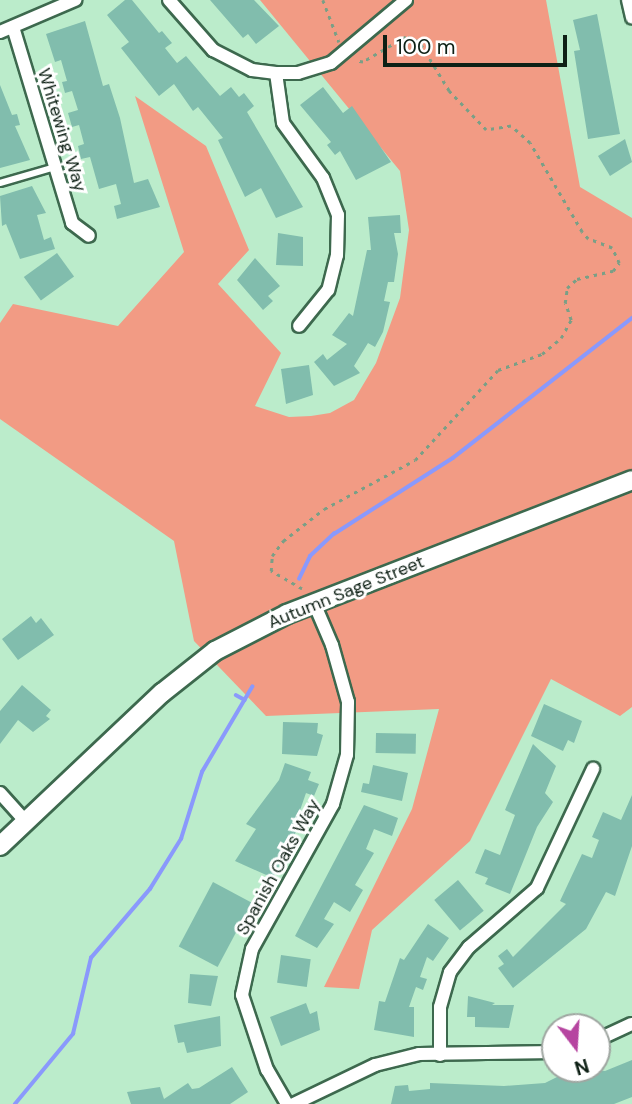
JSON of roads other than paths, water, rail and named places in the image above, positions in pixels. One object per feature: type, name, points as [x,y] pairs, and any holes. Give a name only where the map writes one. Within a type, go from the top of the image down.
[{"type":"street","points":[[6,30],[75,0]]},
{"type":"street","points":[[169,0],[213,50],[252,70],[276,73],[298,73],[331,63],[406,0]]},
{"type":"street","points":[[628,0],[632,18]]},
{"type":"street","name":"Whitewing Way","points":[[6,30],[72,223],[89,236]]},
{"type":"street","points":[[276,73],[283,123],[323,178],[338,215],[337,255],[328,290],[299,326]]},
{"type":"street","name":"Autumn Sage Street","points":[[0,846],[162,693],[215,650],[314,603],[632,480]]},
{"type":"street","name":"Spanish Oaks Way","points":[[287,1104],[262,1058],[242,995],[252,949],[333,804],[347,755],[348,702],[332,645],[314,603]]},
{"type":"street","points":[[440,1055],[440,1007],[450,972],[469,947],[537,888],[593,769]]},
{"type":"street","points":[[0,793],[27,823]]},
{"type":"street","points":[[611,1034],[632,1024]]},
{"type":"street","points":[[294,1104],[375,1065],[419,1054],[541,1052]]},
{"type":"lane","points":[[0,183],[55,167]]},
{"type":"waterway","points":[[299,579],[310,556],[334,534],[453,458],[632,318]]},
{"type":"waterway","points":[[15,1104],[73,1034],[91,958],[150,889],[181,839],[202,772],[252,687]]},
{"type":"waterway","points":[[236,695],[245,700]]}]
